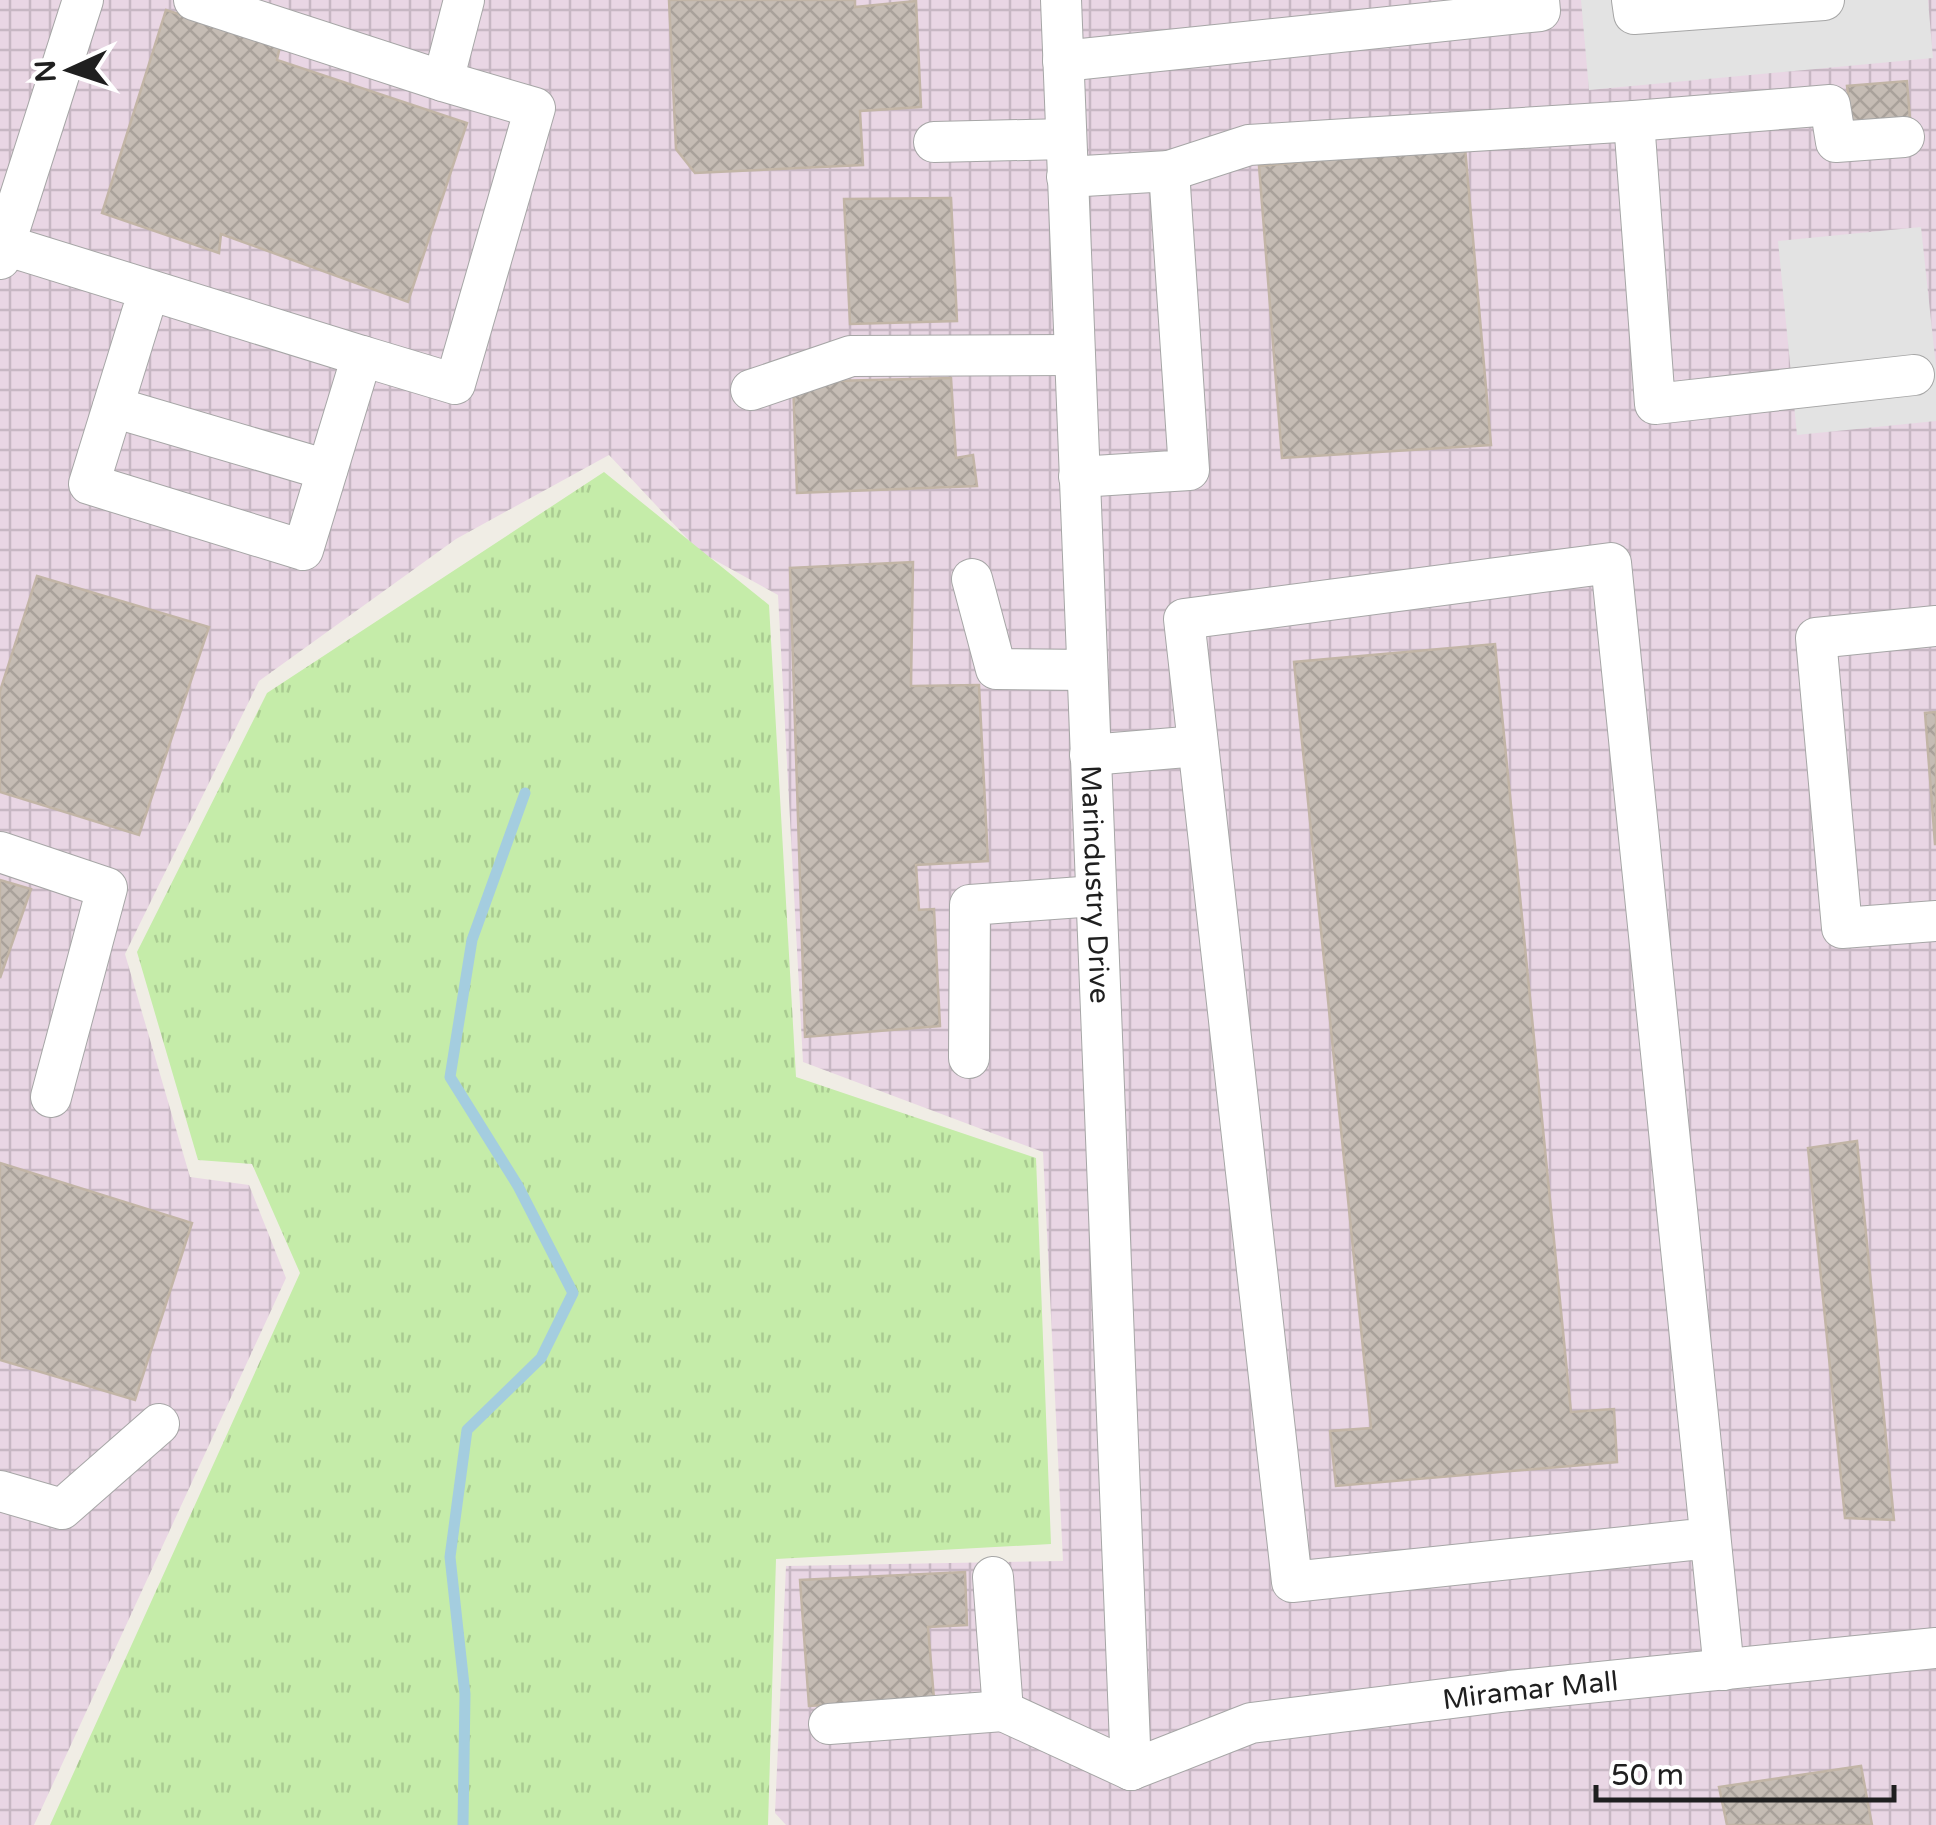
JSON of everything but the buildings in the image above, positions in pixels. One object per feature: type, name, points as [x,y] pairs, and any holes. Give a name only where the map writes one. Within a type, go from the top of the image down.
[{"type":"street","points":[[83,0],[2,249],[455,384],[535,108],[205,2]]},
{"type":"street","points":[[444,81],[464,0]]},
{"type":"street","name":"Marindustry Drive","points":[[1060,0],[1131,1770]]},
{"type":"street","points":[[1063,61],[1540,11],[1539,0]]},
{"type":"street","points":[[1632,0],[1634,14],[1824,0]]},
{"type":"street","points":[[934,142],[1169,170],[1249,145],[1830,105],[1836,142],[1904,137]]},
{"type":"street","points":[[1634,121],[1654,404],[1914,374]]},
{"type":"street","points":[[1079,477],[1190,470],[1169,170]]},
{"type":"street","points":[[149,290],[89,484],[303,550],[362,356]]},
{"type":"street","points":[[751,390],[851,356],[1074,355]]},
{"type":"street","points":[[112,407],[328,470]]},
{"type":"street","points":[[1710,1538],[1292,1582],[1184,618],[1611,564],[1724,1670]]},
{"type":"street","points":[[972,579],[996,669],[1087,670]]},
{"type":"street","points":[[1936,626],[1816,638],[1842,928],[1936,921]]},
{"type":"street","points":[[1090,755],[1198,746]]},
{"type":"street","points":[[0,852],[108,888],[51,1097]]},
{"type":"street","points":[[968,1058],[970,904],[1095,896]]},
{"type":"street","points":[[0,1491],[62,1509],[159,1424]]},
{"type":"street","points":[[993,1577],[1003,1711]]},
{"type":"street","name":"Miramar Mall","points":[[1131,1770],[1250,1724],[1509,1691],[1936,1648]]},
{"type":"street","points":[[829,1724],[1003,1711],[1131,1770]]},
{"type":"shaded area","points":[[0,0],[1936,0],[1936,1825],[786,1825],[775,1813],[786,1566],[1063,1561],[1043,1152],[803,1062],[778,595],[700,552],[609,455],[456,539],[259,681],[125,954],[190,1177],[249,1185],[286,1278],[34,1825],[0,1825]]},
{"type":"shaded area","points":[[1581,0],[1928,0],[1933,58],[1589,90]]},
{"type":"shaded area","points":[[1921,227],[1936,367],[1936,421],[1797,435],[1778,241]]},
{"type":"green space","points":[[604,472],[769,605],[796,1077],[1036,1158],[1051,1544],[776,1559],[768,1825],[50,1825],[300,1273],[252,1164],[198,1160],[137,952],[267,693]]},
{"type":"waterway","points":[[463,1825],[465,1694],[450,1557],[467,1430],[541,1358],[573,1293],[518,1186],[450,1077],[472,940],[525,793]]}]
